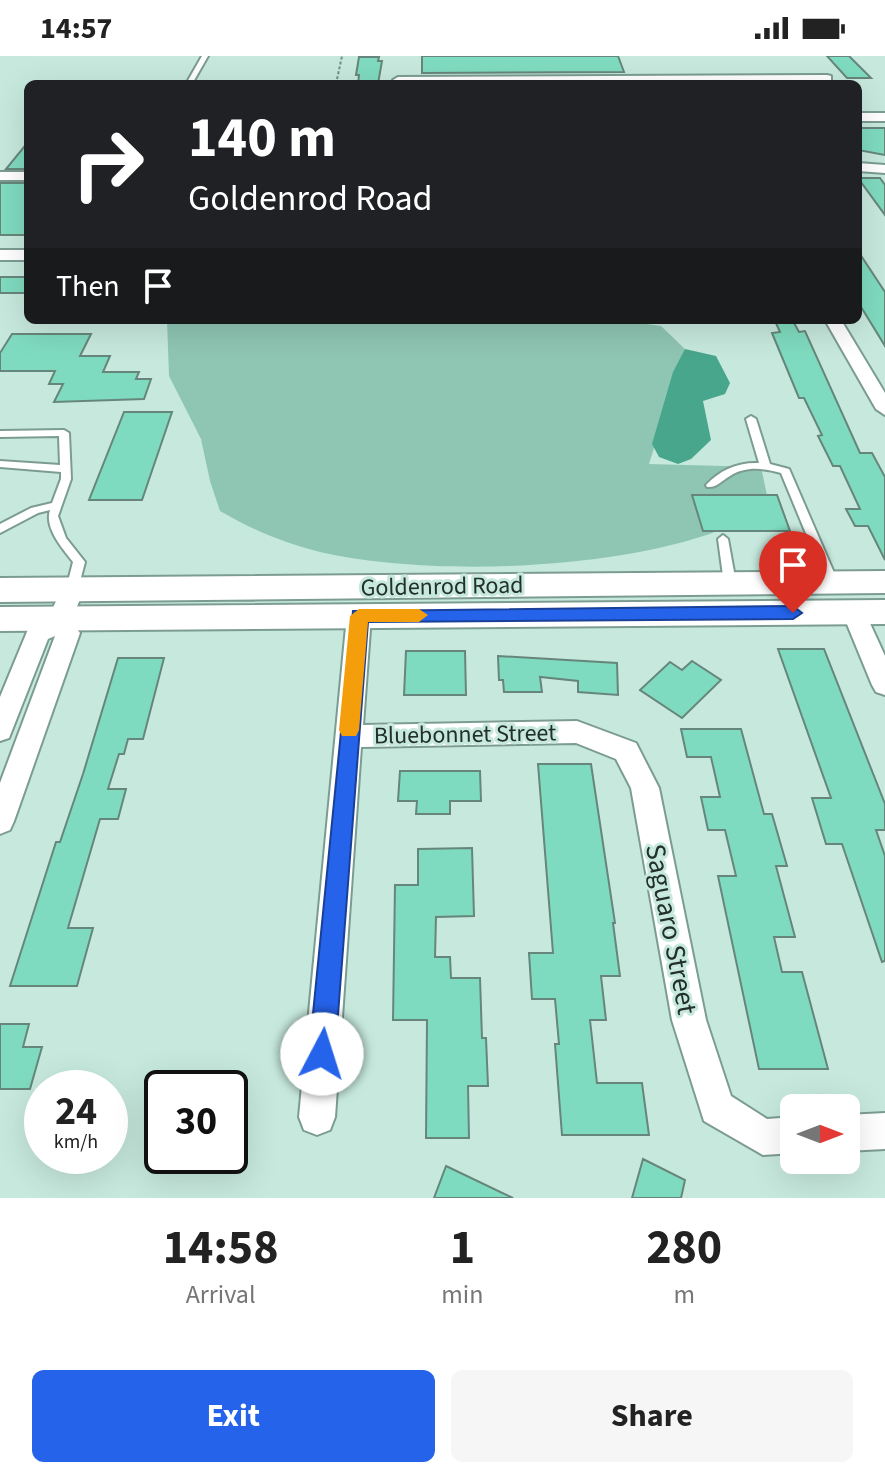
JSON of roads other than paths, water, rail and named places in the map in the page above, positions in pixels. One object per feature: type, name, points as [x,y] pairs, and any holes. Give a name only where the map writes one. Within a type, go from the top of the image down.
[{"type":"main road","name":"Goldenrod Road","points":[[0,619],[64,611],[586,584],[885,582]]},
{"type":"main road","points":[[359,616],[398,600],[548,599],[586,584]]},
{"type":"main road","name":"Goldenrod Road","points":[[0,590],[64,611],[359,616],[869,612]]},
{"type":"main road","points":[[763,613],[807,596],[885,596]]},
{"type":"street","points":[[817,67],[828,80]]},
{"type":"street","points":[[399,77],[722,80]]},
{"type":"street","points":[[862,115],[885,117]]},
{"type":"street","points":[[0,176],[24,176]]},
{"type":"street","points":[[0,255],[24,255]]},
{"type":"street","points":[[835,324],[885,409]]},
{"type":"street","points":[[0,730],[38,633],[64,611],[68,633],[0,821]]},
{"type":"street","points":[[869,612],[885,685]]},
{"type":"street","points":[[317,1117],[359,616]]},
{"type":"street","name":"Bluebonnet Street","points":[[349,736],[577,732],[626,751]]},
{"type":"street","name":"Saguaro Street","points":[[626,751],[645,788],[689,1020],[717,1108],[763,1137],[780,1136]]},
{"type":"street","points":[[860,1132],[885,1131]]},
{"type":"lane","points":[[191,80],[205,56]]},
{"type":"lane","points":[[751,419],[765,465]]},
{"type":"lane","points":[[0,434],[64,433],[67,469],[53,516],[61,539],[79,562],[64,611]]},
{"type":"lane","points":[[0,464],[67,469]]},
{"type":"lane","points":[[711,485],[727,470],[765,465],[785,471],[832,582]]},
{"type":"lane","points":[[0,529],[35,510],[57,505]]},
{"type":"lane","points":[[723,539],[730,583]]}]
